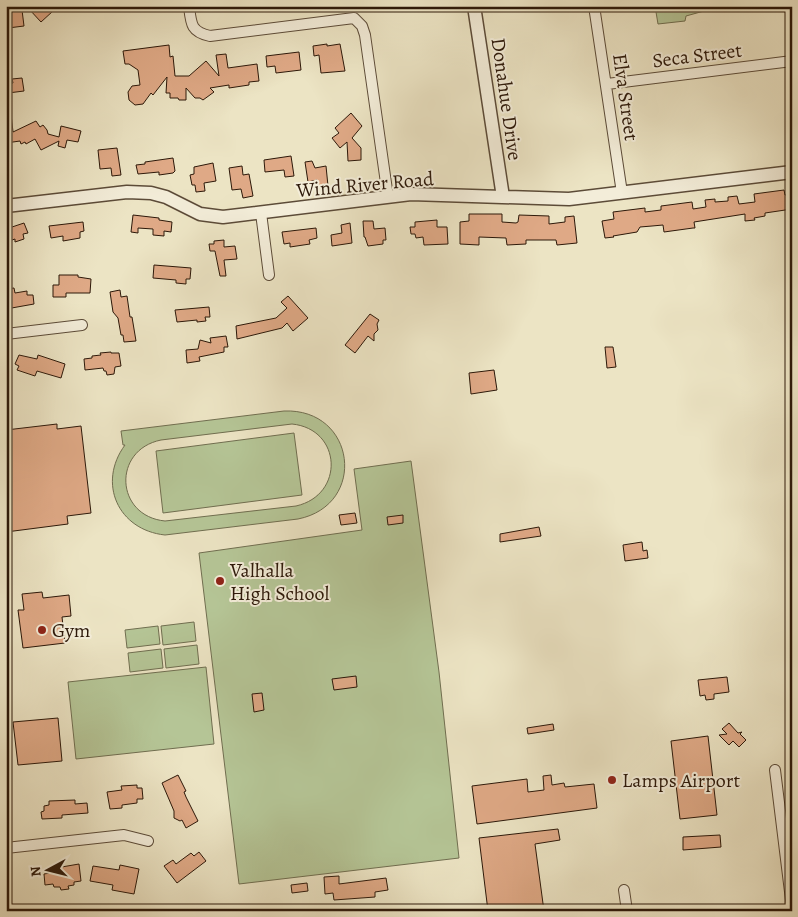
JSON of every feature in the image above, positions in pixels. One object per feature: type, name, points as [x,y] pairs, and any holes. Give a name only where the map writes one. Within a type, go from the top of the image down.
[{"type":"street","points":[[189,6],[191,21],[195,30],[199,34],[210,36],[354,18],[362,26],[365,35],[388,197]]},
{"type":"street","name":"Donahue Drive","points":[[474,6],[503,197]]},
{"type":"street","name":"Elva Street","points":[[594,6],[622,193]]},
{"type":"street","name":"Seca Street","points":[[607,84],[792,61]]},
{"type":"street","name":"Wind River Road","points":[[6,206],[134,192],[166,197],[200,214],[223,217],[411,194],[568,199],[792,172]]},
{"type":"street","points":[[261,213],[269,275]]},
{"type":"street","points":[[6,334],[82,326]]},
{"type":"street","points":[[776,770],[792,908]]},
{"type":"street","points":[[6,848],[124,835],[148,841]]},
{"type":"street","points":[[624,890],[627,911]]},
{"type":"green space","points":[[655,6],[753,6],[704,11],[686,16],[685,21],[658,24]]},
{"type":"green space","points":[[284,411],[308,414],[326,425],[339,440],[344,459],[343,478],[335,496],[320,510],[298,519],[165,535],[149,531],[135,524],[124,514],[117,502],[113,489],[113,474],[117,460],[125,445],[123,445],[121,431]],"holes":[[[292,424],[309,429],[321,437],[328,449],[331,463],[329,477],[323,489],[312,500],[296,506],[165,521],[148,516],[136,508],[129,496],[126,482],[128,469],[134,456],[145,446],[161,440]]]},
{"type":"green space","points":[[294,433],[302,495],[163,513],[156,451]]},
{"type":"green space","points":[[411,461],[439,672],[459,858],[239,884],[199,553],[362,530],[354,469]]},
{"type":"green space","points":[[194,622],[196,641],[163,645],[161,626]]},
{"type":"green space","points":[[158,626],[160,644],[127,648],[125,630]]},
{"type":"green space","points":[[197,645],[199,664],[166,668],[164,649]]},
{"type":"green space","points":[[161,649],[163,668],[130,672],[128,653]]},
{"type":"green space","points":[[206,667],[214,744],[76,759],[68,682]]},
{"type":"building","points":[[6,6],[15,6],[15,11],[22,10],[24,26],[8,28]]},
{"type":"building","points":[[33,6],[48,6],[53,11],[41,22],[29,9]]},
{"type":"building","points":[[327,44],[327,46],[340,44],[345,71],[321,73],[319,55],[314,56],[313,46]]},
{"type":"building","points":[[169,45],[170,57],[173,56],[175,76],[189,76],[206,61],[219,76],[216,55],[226,54],[228,68],[257,64],[259,81],[249,82],[249,85],[229,88],[229,85],[210,88],[214,92],[203,100],[195,98],[186,88],[186,100],[179,100],[178,98],[170,98],[170,93],[166,93],[167,77],[143,104],[135,105],[129,100],[128,92],[132,86],[140,85],[138,70],[129,64],[125,64],[123,51]]},
{"type":"building","points":[[299,52],[301,70],[276,73],[275,66],[267,67],[266,56]]},
{"type":"building","points":[[22,78],[24,91],[8,93],[7,84],[13,83],[12,79]]},
{"type":"building","points":[[351,113],[362,126],[352,138],[361,148],[361,160],[348,161],[347,142],[340,148],[332,138],[339,133],[335,128]]},
{"type":"building","points":[[11,114],[13,132],[36,121],[40,127],[43,125],[48,134],[59,137],[61,126],[81,131],[78,142],[67,140],[65,148],[58,146],[59,141],[41,150],[35,139],[26,144],[25,142],[21,144],[20,141],[6,143],[6,115]]},
{"type":"building","points":[[117,148],[121,175],[112,176],[111,168],[100,169],[98,150]]},
{"type":"building","points":[[291,156],[294,176],[285,177],[284,170],[265,172],[264,160]]},
{"type":"building","points":[[173,158],[175,171],[173,173],[159,175],[159,172],[138,174],[136,165]]},
{"type":"building","points":[[312,161],[315,168],[326,166],[328,186],[318,188],[317,180],[308,182],[305,162]]},
{"type":"building","points":[[213,163],[216,181],[204,183],[205,191],[196,192],[190,175],[194,174],[194,167]]},
{"type":"building","points":[[242,166],[243,175],[249,174],[253,196],[243,198],[241,189],[232,190],[229,168]]},
{"type":"building","points":[[784,190],[785,195],[792,194],[792,209],[765,213],[765,216],[754,218],[755,220],[745,221],[745,214],[694,222],[695,228],[664,232],[663,225],[640,227],[637,232],[605,238],[602,221],[614,219],[613,212],[645,208],[645,212],[661,210],[661,206],[692,202],[693,209],[706,207],[705,200],[715,199],[715,202],[728,201],[728,197],[737,196],[739,204],[755,202],[754,194]]},
{"type":"building","points":[[469,214],[502,214],[502,222],[516,223],[518,222],[519,215],[549,216],[549,224],[565,222],[565,217],[574,216],[577,243],[557,245],[556,240],[526,240],[526,244],[507,245],[506,238],[479,237],[479,245],[460,244],[460,222],[469,221]]},
{"type":"building","points":[[133,215],[159,218],[159,220],[172,222],[171,232],[164,231],[164,236],[153,235],[153,229],[138,228],[138,233],[131,232]]},
{"type":"building","points":[[437,220],[437,227],[447,227],[448,244],[424,245],[423,237],[416,238],[415,234],[411,234],[410,227],[415,227],[415,222]]},
{"type":"building","points":[[363,221],[373,221],[374,229],[385,228],[386,240],[383,240],[383,244],[368,246],[364,237]]},
{"type":"building","points":[[83,222],[84,231],[80,232],[80,238],[63,241],[63,236],[51,238],[49,226]]},
{"type":"building","points":[[24,223],[28,233],[23,234],[24,239],[6,242],[6,229]]},
{"type":"building","points":[[350,223],[352,243],[332,246],[331,235],[342,233],[341,225]]},
{"type":"building","points":[[316,228],[317,238],[309,240],[310,244],[290,247],[290,243],[284,244],[282,232]]},
{"type":"building","points":[[224,240],[224,247],[235,246],[237,259],[224,260],[226,276],[220,276],[215,251],[210,251],[209,244],[214,244],[214,241]]},
{"type":"building","points":[[154,265],[191,268],[190,279],[186,279],[186,284],[176,283],[176,280],[153,278]]},
{"type":"building","points":[[59,275],[78,275],[78,277],[91,279],[90,293],[66,293],[66,297],[53,297],[53,285],[59,285]]},
{"type":"building","points":[[14,288],[15,293],[27,291],[27,295],[33,295],[34,304],[6,309],[6,289]]},
{"type":"building","points":[[120,290],[121,297],[127,296],[136,341],[124,342],[118,318],[113,312],[110,292]]},
{"type":"building","points":[[288,296],[308,318],[293,331],[287,323],[282,328],[237,339],[236,326],[276,318],[287,308],[281,302]]},
{"type":"building","points":[[209,307],[210,317],[205,317],[206,321],[177,322],[175,310]]},
{"type":"building","points":[[370,314],[379,320],[377,324],[378,330],[374,334],[374,341],[368,336],[355,353],[345,345]]},
{"type":"building","points":[[226,336],[228,347],[224,347],[224,352],[199,357],[200,361],[187,363],[186,350],[198,349],[200,340],[211,343],[210,338]]},
{"type":"building","points":[[605,347],[613,347],[616,367],[607,368]]},
{"type":"building","points":[[100,353],[119,353],[121,366],[115,367],[114,374],[107,375],[103,368],[85,370],[84,359],[101,355]]},
{"type":"building","points":[[19,355],[37,359],[38,355],[65,364],[61,378],[37,371],[35,376],[17,370],[19,366],[15,364]]},
{"type":"building","points":[[494,370],[497,390],[471,394],[469,373]]},
{"type":"building","points":[[57,424],[57,429],[81,426],[91,513],[67,516],[68,524],[6,532],[6,430]]},
{"type":"building","points":[[355,513],[357,523],[341,525],[339,515]]},
{"type":"building","points":[[403,515],[403,523],[388,525],[387,517]]},
{"type":"building","points":[[539,527],[541,536],[500,542],[500,534]]},
{"type":"building","points":[[642,542],[643,551],[647,550],[648,558],[625,561],[623,545]]},
{"type":"building","name":"Gym","points":[[42,592],[43,598],[69,595],[71,616],[62,617],[65,643],[23,648],[18,610],[24,610],[22,594]]},
{"type":"building","points":[[356,676],[357,687],[334,690],[332,679]]},
{"type":"building","points":[[727,677],[729,692],[714,694],[714,699],[706,700],[705,695],[700,696],[698,680]]},
{"type":"building","points":[[262,693],[264,710],[254,712],[252,694]]},
{"type":"building","points":[[58,718],[62,761],[18,765],[13,722]]},
{"type":"building","points":[[729,723],[738,733],[742,732],[740,734],[746,740],[739,747],[733,741],[729,745],[719,735],[727,734],[722,729]]},
{"type":"building","points":[[553,724],[554,730],[528,734],[527,728]]},
{"type":"building","points":[[708,736],[717,815],[680,819],[671,741]]},
{"type":"building","points":[[178,775],[198,821],[186,828],[182,820],[174,818],[174,811],[162,783]]},
{"type":"building","points":[[551,775],[552,785],[564,783],[565,787],[594,784],[597,808],[477,824],[472,786],[527,779],[528,792],[544,790],[543,776]]},
{"type":"building","points":[[137,785],[137,788],[142,788],[143,799],[137,799],[137,803],[122,805],[122,808],[110,809],[107,792],[122,790],[121,786]]},
{"type":"building","points":[[75,800],[75,804],[87,803],[88,813],[62,815],[62,818],[42,819],[41,812],[44,811],[44,806],[49,805],[49,801]]},
{"type":"building","points":[[558,829],[560,840],[535,844],[544,911],[488,911],[479,838]]},
{"type":"building","points":[[720,835],[721,847],[683,850],[683,837]]},
{"type":"building","points":[[199,852],[206,861],[177,883],[164,866],[173,860],[176,864],[191,853],[194,856]]},
{"type":"building","points":[[79,864],[81,881],[74,882],[74,885],[68,886],[69,889],[61,890],[60,887],[54,887],[53,884],[45,885],[44,874],[50,873],[50,869]]},
{"type":"building","points":[[120,865],[139,869],[134,894],[112,890],[113,885],[90,881],[93,866],[119,870]]},
{"type":"building","points":[[339,876],[339,884],[386,878],[388,890],[375,892],[375,897],[334,900],[333,893],[325,894],[324,877]]},
{"type":"building","points":[[307,883],[308,891],[292,893],[291,885]]},
{"type":"place","name":"Valhalla High School","points":[[220,581]]},
{"type":"place","name":"Gym","points":[[42,630]]},
{"type":"place","name":"Lamps Airport","points":[[612,780]]}]
